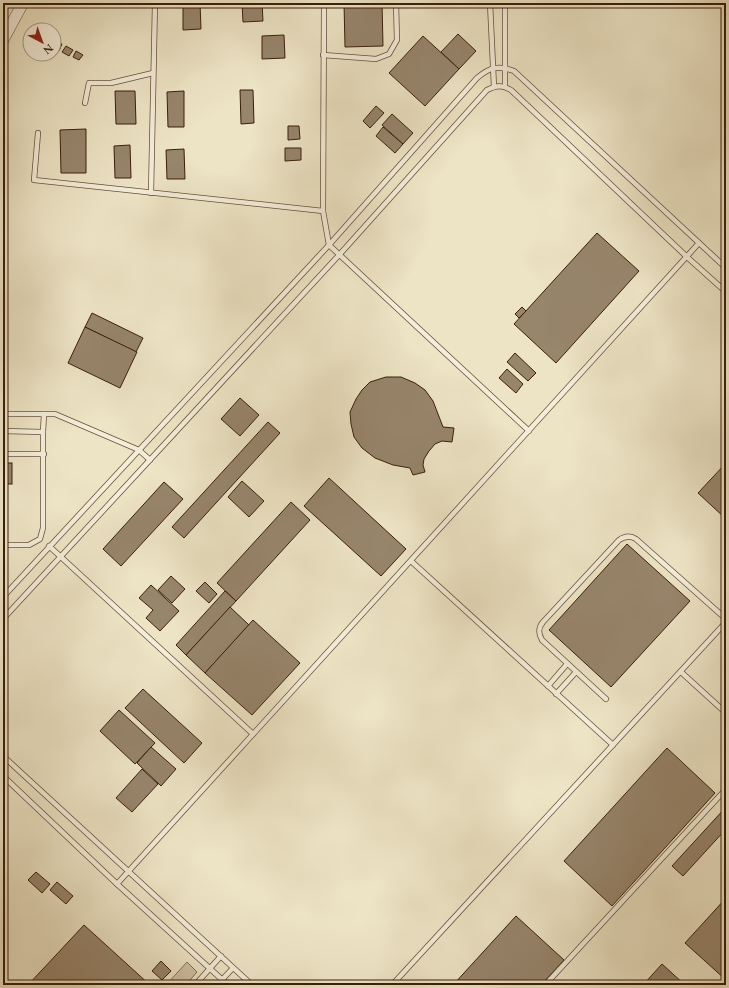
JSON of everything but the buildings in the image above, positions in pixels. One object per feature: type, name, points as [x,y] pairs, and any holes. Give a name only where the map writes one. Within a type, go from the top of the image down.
[{"type":"street","points":[[3,40],[23,3]]},
{"type":"lane","points":[[150,193],[155,3]]},
{"type":"lane","points":[[324,3],[323,211],[330,245],[529,431]]},
{"type":"lane","points":[[323,55],[376,59],[389,54],[397,40],[396,3]]},
{"type":"lane","points":[[490,3],[494,87]]},
{"type":"lane","points":[[505,3],[505,87]]},
{"type":"lane","points":[[3,596],[330,245],[477,78],[492,68],[499,67],[514,71],[726,268]]},
{"type":"lane","points":[[86,102],[88,83],[111,83],[153,73]]},
{"type":"lane","points":[[3,619],[340,254],[487,90],[499,86],[505,87],[517,95],[687,257],[726,292]]},
{"type":"lane","points":[[38,133],[34,180],[323,211]]},
{"type":"lane","points":[[117,884],[699,243]]},
{"type":"lane","points":[[3,414],[55,414],[139,450],[150,460]]},
{"type":"lane","points":[[3,545],[29,545],[40,539],[43,528],[44,414]]},
{"type":"lane","points":[[3,431],[43,432]]},
{"type":"lane","points":[[3,454],[44,454]]},
{"type":"lane","points":[[606,699],[542,640],[539,636],[539,631],[540,626],[623,537],[632,536],[636,539],[726,619]]},
{"type":"lane","points":[[49,546],[253,734]]},
{"type":"lane","points":[[411,561],[613,745]]},
{"type":"lane","points":[[392,985],[726,622]]},
{"type":"lane","points":[[548,686],[567,664]]},
{"type":"lane","points":[[556,694],[576,672]]},
{"type":"lane","points":[[681,672],[726,713]]},
{"type":"lane","points":[[3,756],[252,985]]},
{"type":"lane","points":[[3,776],[117,884],[228,985]]},
{"type":"lane","points":[[545,985],[726,789]]},
{"type":"lane","points":[[195,985],[221,956]]},
{"type":"lane","points":[[217,985],[233,968]]},
{"type":"shaded area","points":[[187,962],[197,972],[186,985],[166,985]]}]
